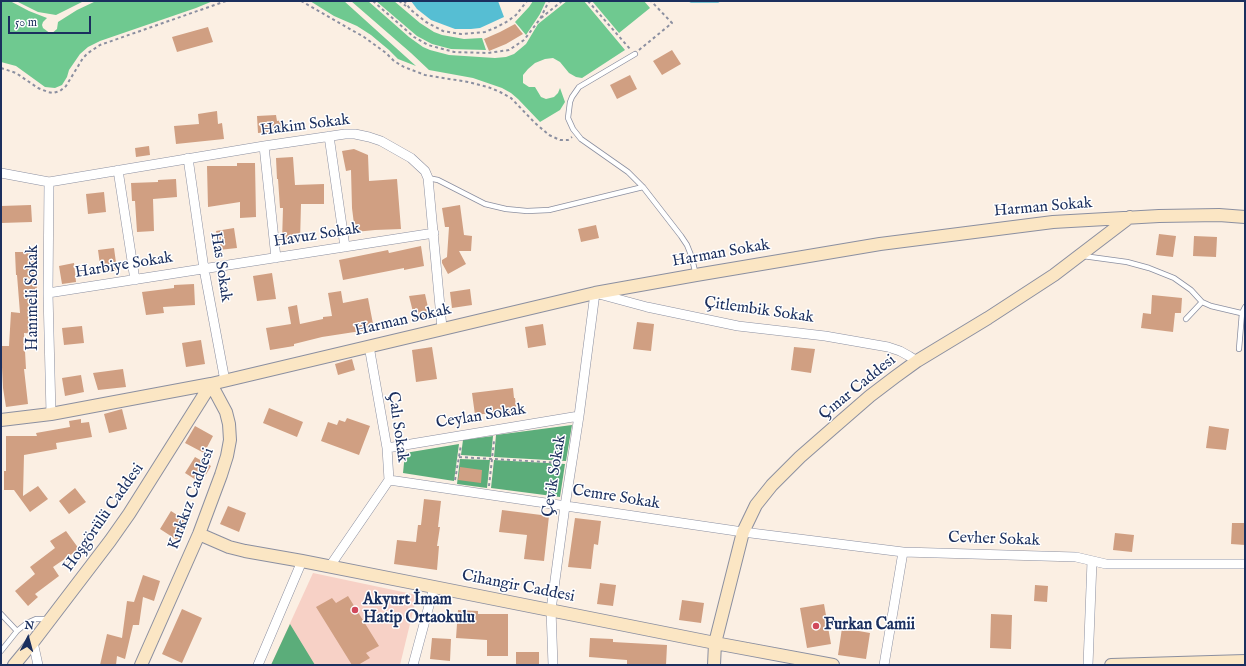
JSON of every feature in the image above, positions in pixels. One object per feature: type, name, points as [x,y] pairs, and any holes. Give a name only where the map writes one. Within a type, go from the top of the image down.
[{"type":"street","name":"Hakim Sokak","points":[[49,182],[264,146],[329,136],[355,134],[381,141],[411,158],[425,171],[428,178]]},
{"type":"street","points":[[329,136],[345,247]]},
{"type":"street","points":[[264,146],[276,258]]},
{"type":"street","name":"Has Sokak","points":[[188,158],[204,269],[225,381]]},
{"type":"street","points":[[118,170],[135,280]]},
{"type":"street","points":[[1,173],[49,182]]},
{"type":"street","points":[[428,178],[442,328]]},
{"type":"street","name":"Hanımeli Sokak","points":[[49,182],[48,293],[51,414]]},
{"type":"street","name":"Harman Sokak","points":[[211,384],[442,328],[595,293],[880,244],[1052,222],[1190,215],[1245,217]]},
{"type":"street","name":"Çınar Caddesi","points":[[714,665],[714,643],[743,532],[756,505],[772,485],[800,457],[864,401],[917,361],[988,318],[1054,275],[1130,217]]},
{"type":"street","name":"Havuz Sokak","points":[[204,269],[434,233]]},
{"type":"street","name":"Harbiye Sokak","points":[[48,293],[204,269]]},
{"type":"street","name":"Çitlembik Sokak","points":[[595,293],[654,308],[738,326],[825,336],[888,347],[900,351],[917,361]]},
{"type":"street","name":"Çevik Sokak","points":[[553,665],[551,610],[595,293]]},
{"type":"street","name":"Çalı Sokak","points":[[330,566],[389,480],[387,448],[369,346]]},
{"type":"street","points":[[1,420],[51,414],[211,384]]},
{"type":"street","name":"Kırkkız Caddesi","points":[[141,665],[199,534],[227,456],[230,440],[229,424],[226,412],[211,384]]},
{"type":"street","name":"Hoşgörülü Caddesi","points":[[14,665],[50,620],[129,514],[211,384]]},
{"type":"street","name":"Ceylan Sokak","points":[[387,448],[579,416]]},
{"type":"street","name":"Cemre Sokak","points":[[389,480],[743,532]]},
{"type":"street","name":"Cevher Sokak","points":[[743,532],[903,552],[1069,556],[1106,564],[1245,564]]},
{"type":"street","name":"Cihangir Caddesi","points":[[199,534],[229,547],[714,643],[833,665]]},
{"type":"street","points":[[884,665],[903,552]]},
{"type":"street","points":[[258,665],[302,561]]},
{"type":"street","points":[[1088,665],[1092,561]]},
{"type":"street","points":[[413,665],[434,587]]},
{"type":"street","points":[[33,642],[38,665]]},
{"type":"street","points":[[1111,665],[1232,663],[1245,661]]},
{"type":"lane","points":[[634,54],[579,87],[570,102],[568,113],[570,124],[576,134],[586,144],[628,172],[643,187],[684,240],[691,255],[696,275]]},
{"type":"lane","points":[[428,178],[438,180],[485,204],[506,209],[527,211],[549,210],[643,187]]},
{"type":"lane","points":[[1079,255],[1127,262],[1149,268],[1174,278],[1191,290],[1202,302],[1220,309],[1244,313]]},
{"type":"lane","points":[[1186,319],[1202,302]]},
{"type":"lane","points":[[1239,349],[1245,307]]},
{"type":"lane","points":[[1,614],[17,631]]},
{"type":"lane","points":[[1,651],[17,631],[30,621],[42,619],[50,620]]},
{"type":"path","points":[[1,68],[16,73],[38,88],[54,93],[60,91],[66,86],[83,58],[100,45],[226,1]]},
{"type":"path","points":[[301,1],[364,37],[404,67],[425,75],[488,87],[511,98],[535,124],[549,135],[560,140],[568,140],[576,134]]},
{"type":"path","points":[[373,1],[420,41],[435,48],[454,52],[488,53],[509,50],[524,40],[540,19],[548,1]]},
{"type":"path","points":[[399,1],[426,22],[443,31],[461,34],[475,34],[491,30],[516,15],[527,1]]},
{"type":"path","points":[[404,1],[411,10]]},
{"type":"path","points":[[540,19],[562,1]]},
{"type":"path","points":[[588,1],[634,54],[672,23],[651,1]]},
{"type":"path","points":[[489,489],[495,435]]},
{"type":"path","points":[[455,485],[462,440]]},
{"type":"path","points":[[459,457],[567,463]]},
{"type":"shaded area","name":"Akyurt İmam Hatip Ortaokulu","points":[[313,573],[417,595],[400,665],[271,665]]},
{"type":"green space","points":[[1,1],[10,1],[47,18],[42,25],[43,28],[51,34],[57,29],[58,22],[77,10],[96,1],[213,1],[100,41],[88,47],[80,54],[69,70],[62,85],[55,88],[45,87],[16,66],[1,62]]},
{"type":"green space","points":[[16,1],[84,1],[56,15],[38,12]]},
{"type":"green space","points":[[310,1],[344,1],[416,66],[398,59],[371,35],[357,26],[334,16]]},
{"type":"green space","points":[[351,1],[368,1],[409,37],[430,50],[449,55],[495,58],[506,57],[514,54],[526,44],[538,24],[567,1],[584,1],[625,50],[582,78],[576,77],[569,73],[560,62],[553,58],[535,63],[523,75],[523,83],[529,87],[535,87],[541,97],[546,99],[554,97],[560,88],[565,102],[560,110],[540,122],[518,99],[502,88],[473,78],[429,70]]},
{"type":"green space","points":[[376,1],[394,1],[420,23],[442,35],[464,39],[482,38],[486,50],[451,49],[432,44],[417,36]]},
{"type":"green space","points":[[533,1],[546,1],[540,14],[526,35],[515,22]]},
{"type":"green space","points":[[592,1],[644,1],[650,8],[619,33]]},
{"type":"green space","points":[[572,425],[566,461],[494,457],[496,435]]},
{"type":"green space","points":[[493,436],[491,457],[461,455],[463,440]]},
{"type":"green space","points":[[459,444],[454,481],[403,473],[405,453]]},
{"type":"green space","points":[[460,459],[490,460],[487,488],[457,484]]},
{"type":"green space","points":[[494,460],[565,464],[560,497],[491,488]]},
{"type":"green space","points":[[290,624],[315,665],[271,665]]},
{"type":"water","points":[[411,1],[498,1],[504,17],[480,28],[455,29],[431,20],[417,9]]},
{"type":"building","points":[[515,24],[523,34],[506,44],[489,51],[484,39]]},
{"type":"building","points":[[208,27],[213,42],[177,52],[172,37]]},
{"type":"building","points":[[672,50],[681,64],[662,75],[653,61]]},
{"type":"building","points":[[630,75],[637,89],[617,99],[610,85]]},
{"type":"building","points":[[217,111],[218,124],[222,123],[224,139],[176,144],[174,126],[199,124],[198,114]]},
{"type":"building","points":[[276,115],[277,121],[282,120],[283,131],[258,133],[257,116]]},
{"type":"building","points":[[149,146],[150,155],[136,157],[135,148]]},
{"type":"building","points":[[354,149],[368,155],[369,181],[397,179],[401,229],[355,232],[352,208],[351,170],[346,171],[342,151]]},
{"type":"building","points":[[293,157],[295,185],[324,184],[324,204],[301,204],[300,242],[282,242],[283,208],[280,208],[276,158]]},
{"type":"building","points":[[237,163],[255,163],[256,217],[240,218],[240,202],[208,207],[207,166],[237,166]]},
{"type":"building","points":[[176,179],[177,197],[153,199],[154,231],[137,232],[135,201],[132,201],[131,183],[158,182],[158,180]]},
{"type":"building","points":[[104,192],[106,212],[88,214],[86,194]]},
{"type":"building","points":[[31,205],[32,222],[1,223],[1,206]]},
{"type":"building","points":[[460,205],[464,235],[472,236],[471,251],[459,251],[466,264],[448,274],[442,260],[447,257],[449,227],[445,227],[442,208]]},
{"type":"building","points":[[596,225],[599,238],[581,242],[578,229]]},
{"type":"building","points":[[234,228],[237,248],[219,250],[216,231]]},
{"type":"building","points":[[1159,234],[1176,236],[1173,257],[1156,255]]},
{"type":"building","points":[[1194,236],[1217,237],[1216,257],[1193,256]]},
{"type":"building","points":[[421,246],[424,266],[404,270],[404,268],[343,280],[339,260],[388,250],[389,253]]},
{"type":"building","points":[[114,248],[117,270],[101,272],[98,250]]},
{"type":"building","points":[[15,252],[34,252],[34,278],[36,278],[38,301],[36,334],[24,333],[26,369],[24,369],[28,404],[6,407],[3,388],[1,346],[9,346],[11,312],[20,313]]},
{"type":"building","points":[[74,263],[76,282],[62,284],[59,266]]},
{"type":"building","points":[[272,273],[276,299],[257,301],[253,276]]},
{"type":"building","points":[[194,284],[195,305],[163,307],[164,313],[146,315],[142,292],[174,288],[174,285]]},
{"type":"building","points":[[470,289],[472,305],[452,308],[450,292]]},
{"type":"building","points":[[341,291],[343,303],[368,298],[374,329],[322,337],[294,344],[294,346],[270,350],[266,328],[291,324],[288,307],[297,305],[300,324],[323,319],[323,317],[332,316],[328,293]]},
{"type":"building","points":[[425,294],[430,316],[415,320],[409,296]]},
{"type":"building","points":[[1152,295],[1182,298],[1181,313],[1175,313],[1173,332],[1141,328],[1143,313],[1151,314]]},
{"type":"building","points":[[637,322],[654,324],[651,351],[633,349]]},
{"type":"building","points":[[543,324],[546,345],[528,348],[525,327]]},
{"type":"building","points":[[82,326],[84,343],[64,345],[62,328]]},
{"type":"building","points":[[201,340],[205,364],[186,367],[182,343]]},
{"type":"building","points":[[432,347],[437,379],[416,382],[412,350]]},
{"type":"building","points":[[794,347],[815,349],[811,373],[791,370]]},
{"type":"building","points":[[352,359],[355,370],[338,375],[335,364]]},
{"type":"building","points":[[123,369],[126,387],[98,390],[93,373]]},
{"type":"building","points":[[81,375],[84,392],[65,396],[62,378]]},
{"type":"building","points":[[513,388],[517,414],[501,416],[500,412],[475,415],[472,393]]},
{"type":"building","points":[[269,408],[303,422],[297,437],[263,423]]},
{"type":"building","points":[[122,409],[127,429],[109,433],[104,414]]},
{"type":"building","points":[[347,418],[370,426],[359,455],[321,441],[328,422],[337,425],[339,420],[345,422]]},
{"type":"building","points":[[81,419],[81,423],[89,422],[92,437],[56,443],[57,449],[24,455],[23,496],[38,486],[48,499],[30,512],[14,490],[4,490],[4,471],[6,471],[6,436],[37,436],[36,433],[70,427],[69,421]]},
{"type":"building","points":[[195,426],[213,436],[204,453],[185,443]]},
{"type":"building","points":[[1209,426],[1229,429],[1226,450],[1206,448]]},
{"type":"building","points":[[195,457],[211,466],[201,483],[185,473]]},
{"type":"building","points":[[460,467],[482,470],[481,483],[458,480]]},
{"type":"building","points":[[75,488],[86,502],[69,514],[59,501]]},
{"type":"building","points":[[424,499],[441,501],[438,527],[440,527],[437,546],[439,546],[437,570],[394,564],[397,540],[416,542],[418,525],[421,525]]},
{"type":"building","points":[[228,506],[246,513],[239,532],[220,524]]},
{"type":"building","points":[[502,510],[549,516],[544,561],[524,559],[527,535],[499,532]]},
{"type":"building","points":[[171,511],[188,522],[177,540],[160,529]]},
{"type":"building","points":[[575,518],[601,521],[598,545],[594,544],[591,569],[568,567]]},
{"type":"building","points":[[1232,523],[1245,523],[1245,545],[1231,544]]},
{"type":"building","points":[[66,531],[79,549],[53,567],[59,576],[35,594],[38,597],[28,606],[15,591],[35,574],[30,567],[55,548],[50,541]]},
{"type":"building","points":[[1115,533],[1134,535],[1132,552],[1113,550]]},
{"type":"building","points":[[143,575],[160,581],[154,601],[143,597],[139,625],[133,625],[125,659],[117,656],[116,665],[100,665],[107,634],[122,638],[127,601],[134,602]]},
{"type":"building","points":[[600,583],[616,585],[613,606],[597,604]]},
{"type":"building","points":[[1035,585],[1048,586],[1047,602],[1034,601]]},
{"type":"building","points":[[348,596],[379,646],[366,653],[370,658],[358,665],[352,665],[316,607],[332,598],[336,603]]},
{"type":"building","points":[[682,600],[704,603],[701,623],[679,620]]},
{"type":"building","name":"Furkan Camii","points":[[824,604],[831,644],[807,648],[800,608]]},
{"type":"building","points":[[182,609],[202,618],[182,663],[162,654]]},
{"type":"building","points":[[458,610],[478,611],[478,614],[508,614],[508,656],[487,656],[487,640],[456,638]]},
{"type":"building","points":[[991,614],[1012,615],[1011,649],[990,648]]},
{"type":"building","points":[[842,628],[870,633],[866,659],[838,655]]},
{"type":"building","points":[[432,638],[451,639],[450,661],[430,659]]},
{"type":"building","points":[[590,638],[613,639],[613,642],[667,645],[666,665],[627,664],[627,660],[589,657]]},
{"type":"building","points":[[516,652],[539,652],[539,665],[516,665]]},
{"type":"waterway","points":[[691,1],[718,1]]},
{"type":"place","name":"Akyurt İmam Hatip Ortaokulu","points":[[355,610]]},
{"type":"place","name":"Furkan Camii","points":[[816,626]]}]
